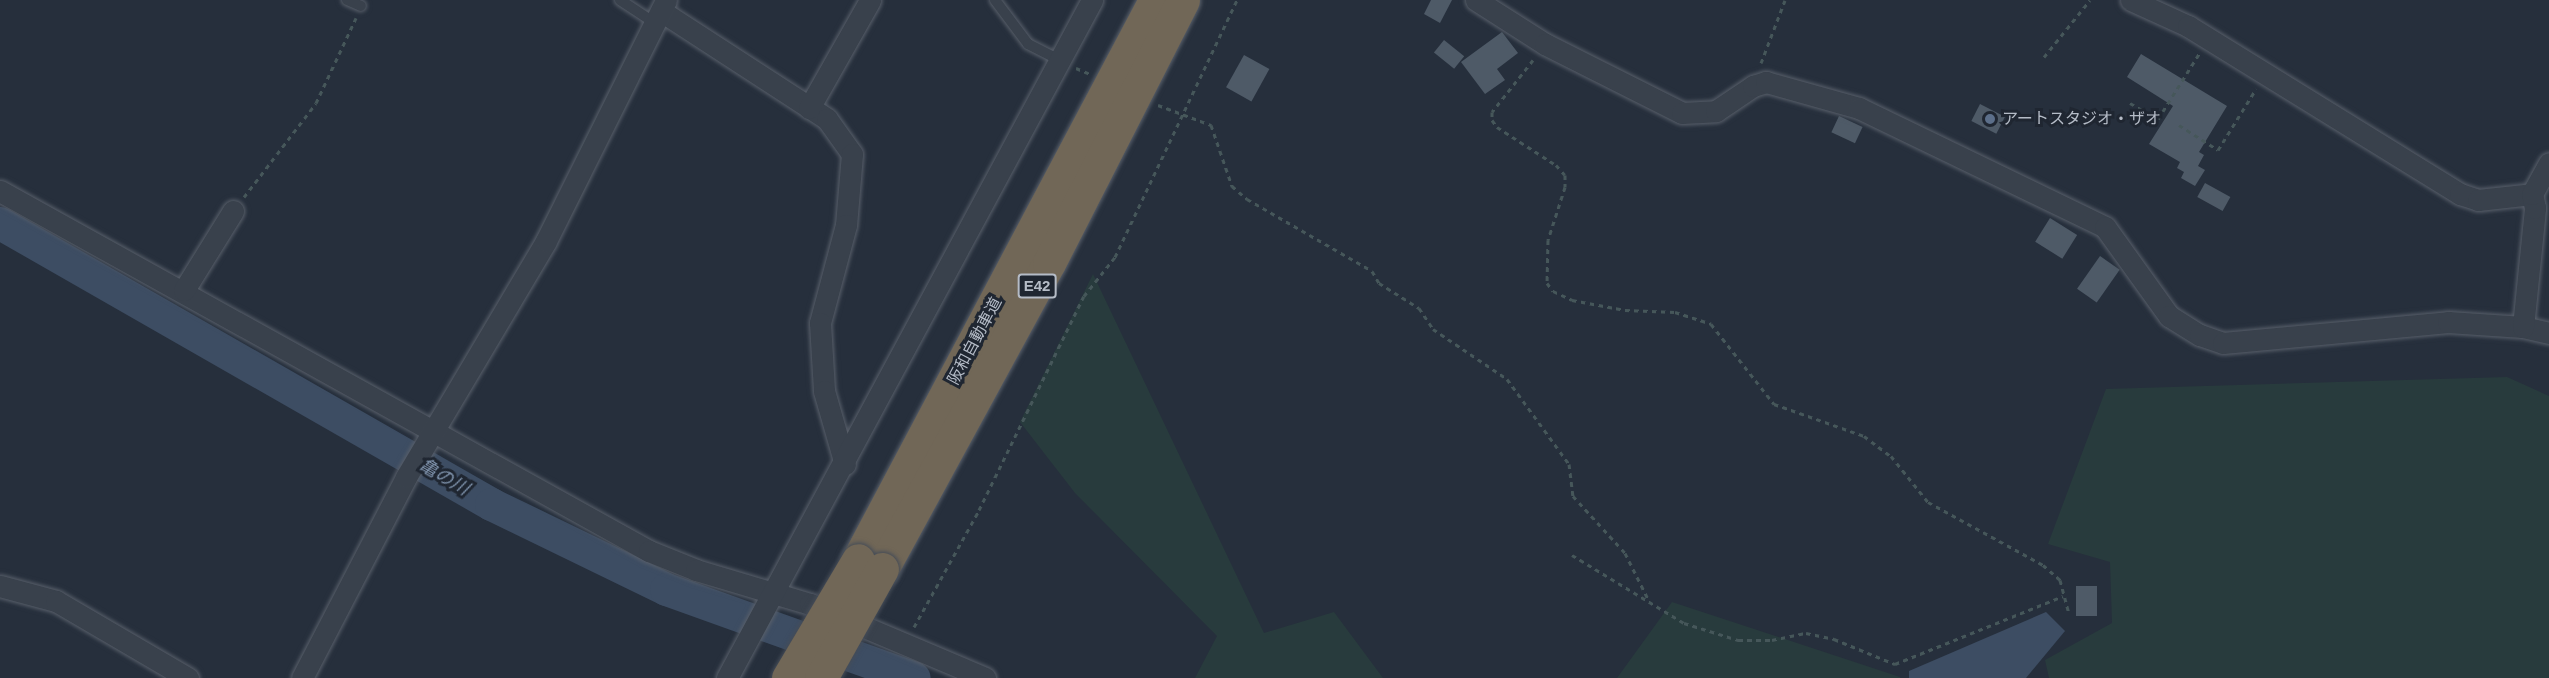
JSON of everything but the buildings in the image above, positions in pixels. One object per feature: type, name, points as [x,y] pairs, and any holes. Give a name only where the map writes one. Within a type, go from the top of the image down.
[{"type":"highway","name":"阪和自動車道","points":[[822,678],[870,564],[1155,0]]},
{"type":"highway","name":"阪和自動車道","points":[[788,678],[870,564],[1049,264],[1184,0]]},
{"type":"street","points":[[809,108],[870,0]]},
{"type":"street","points":[[727,678],[774,597],[1092,0]]},
{"type":"street","points":[[1476,0],[1545,44],[1682,113],[1716,111],[1753,86],[1766,82],[1859,108],[2105,227],[2169,316],[2200,335],[2223,342],[2448,322],[2523,327],[2549,333]]},
{"type":"street","points":[[2131,0],[2209,39],[2460,194],[2478,200],[2532,194]]},
{"type":"street","points":[[302,678],[406,477],[546,241],[661,11],[827,119],[852,154],[846,225],[820,322],[824,391],[845,464]]},
{"type":"street","points":[[2523,327],[2535,208],[2532,194],[2549,163]]},
{"type":"street","points":[[0,191],[184,290],[649,551],[907,645],[985,678]]},
{"type":"street","points":[[184,290],[233,211]]},
{"type":"street","points":[[0,586],[56,601],[188,678]]},
{"type":"lane","points":[[347,0],[361,6]]},
{"type":"lane","points":[[620,0],[661,11]]},
{"type":"lane","points":[[995,0],[1028,44],[1061,61]]},
{"type":"path","points":[[907,645],[922,609],[979,510],[1084,296],[1114,257],[1237,0]]},
{"type":"path","points":[[1753,86],[1785,0]]},
{"type":"path","points":[[2044,57],[2090,0]]},
{"type":"path","points":[[233,211],[316,103],[361,6]]},
{"type":"path","points":[[2130,103],[2158,119],[2209,39]]},
{"type":"path","points":[[1545,44],[1492,112],[1497,128],[1556,165],[1565,175],[1565,187],[1548,240],[1547,283],[1553,291],[1572,300],[1625,310],[1675,312],[1711,324],[1774,404],[1864,436],[1891,456],[1928,502],[2043,565],[2060,580],[2069,614]]},
{"type":"path","points":[[1061,61],[1091,75]]},
{"type":"path","points":[[2179,125],[2218,150],[2265,74]]},
{"type":"path","points":[[1152,102],[1182,116],[1211,125],[1232,186],[1247,199],[1372,271],[1379,283],[1419,308],[1433,329],[1507,379],[1569,464],[1573,496],[1625,554],[1649,601]]},
{"type":"path","points":[[1572,555],[1684,623],[1738,640],[1772,640],[1806,633],[1834,639],[1895,664],[2064,596]]},
{"type":"shaded area","points":[[1093,274],[1264,633],[1334,612],[1383,678],[1195,678],[1217,636],[1075,493],[1020,422]]},
{"type":"shaded area","points":[[2507,377],[2549,396],[2549,678],[2049,678],[2045,660],[2112,623],[2110,562],[2048,544],[2106,389]]},
{"type":"shaded area","points":[[1672,602],[1900,677],[1900,678],[1617,678]]},
{"type":"water","points":[[2046,612],[2065,631],[2026,678],[1909,678],[1909,671]]},
{"type":"waterway","name":"亀の川","points":[[0,223],[491,504],[666,589],[914,678]]},
{"type":"place","name":"アートスタジオ・ザオ","points":[[1990,119]]}]
